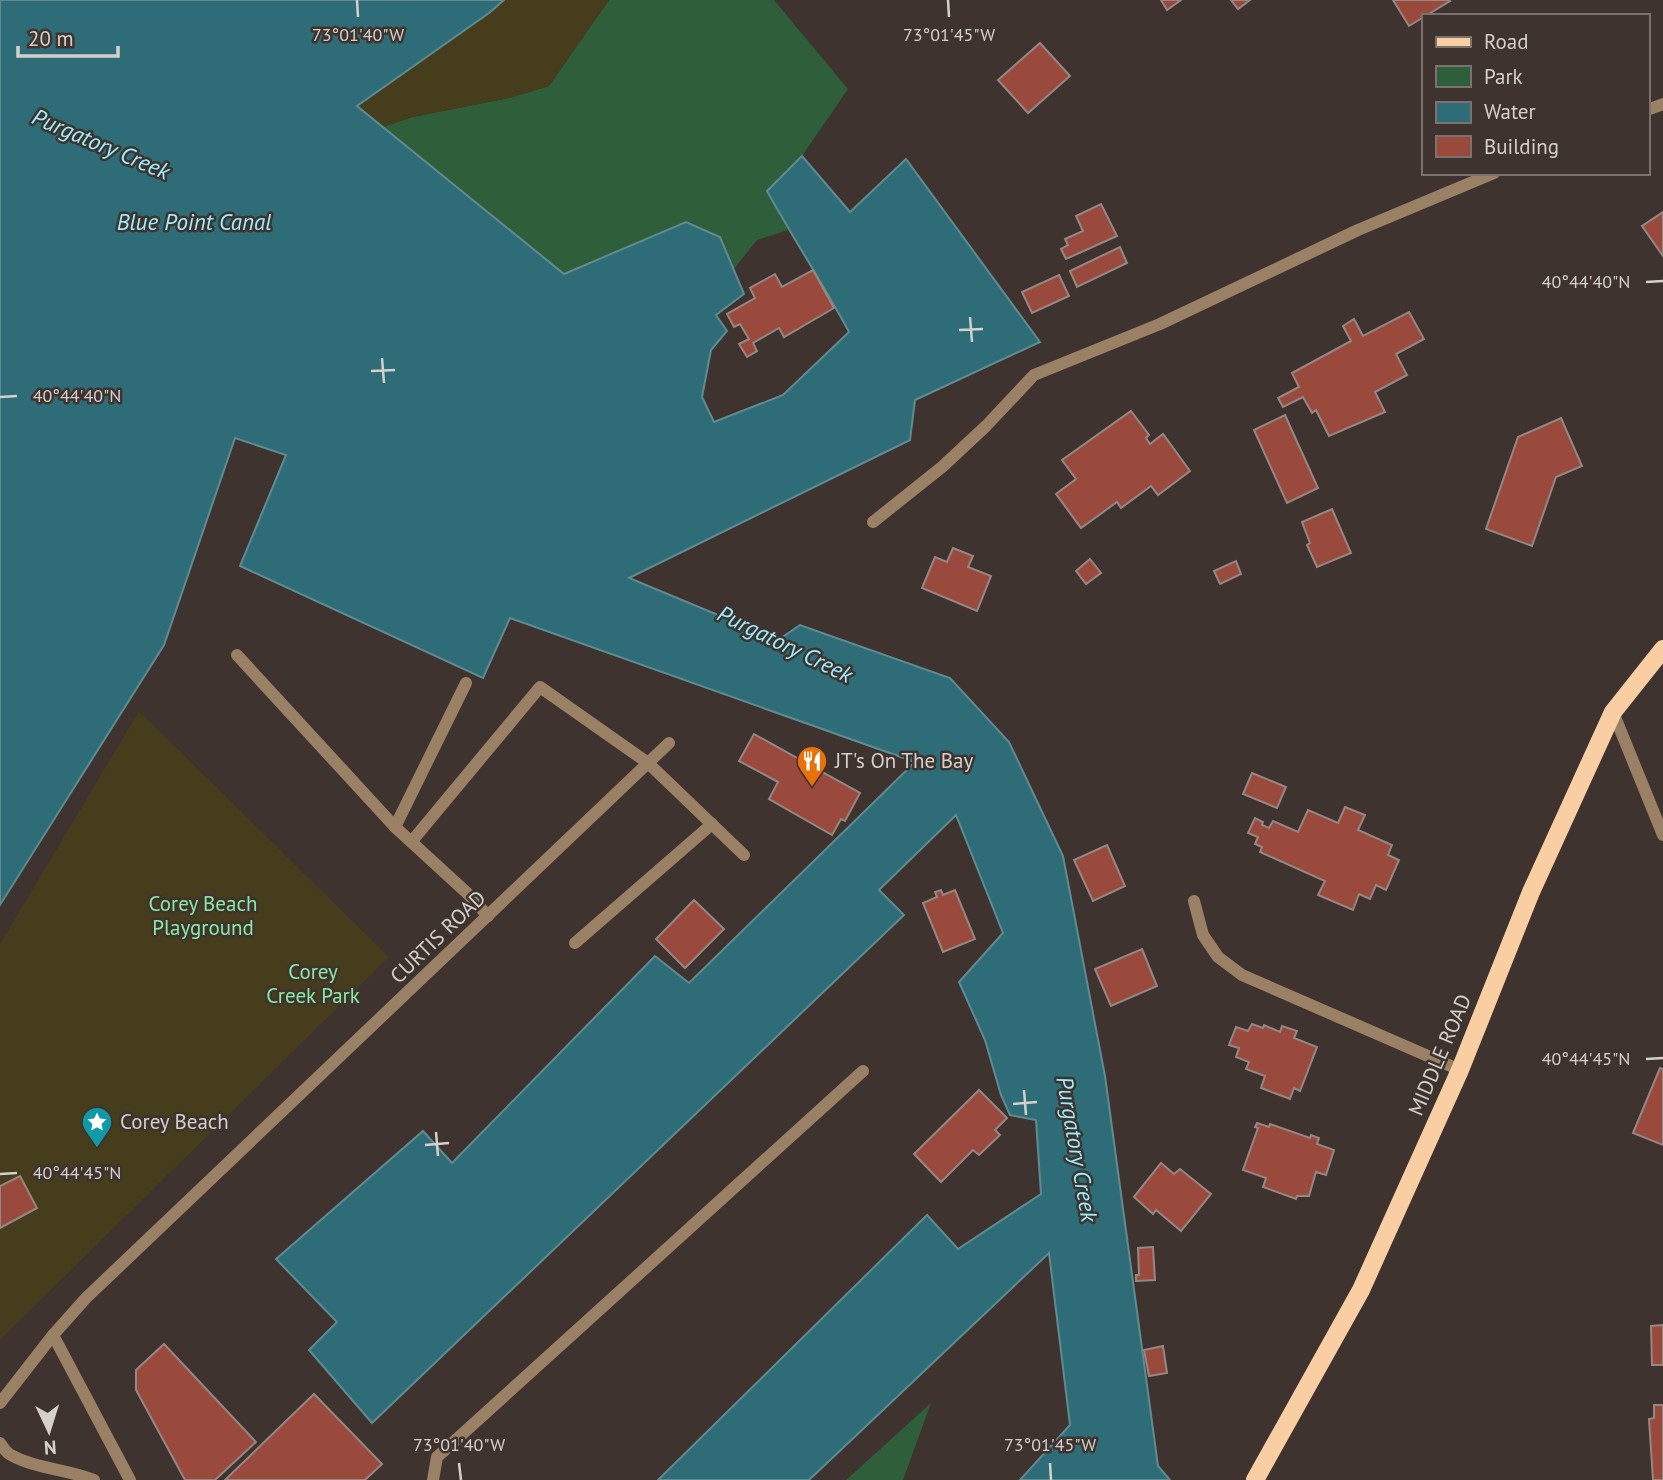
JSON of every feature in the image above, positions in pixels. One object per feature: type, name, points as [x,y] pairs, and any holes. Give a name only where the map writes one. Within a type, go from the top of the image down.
[{"type":"main road","name":"MIDDLE ROAD","points":[[1255,1480],[1361,1290],[1460,1070],[1531,892],[1613,712],[1663,649]]},
{"type":"street","points":[[873,522],[942,467],[1034,375],[1160,324],[1358,230],[1489,175]]},
{"type":"street","points":[[237,655],[395,827],[488,916]]},
{"type":"street","points":[[395,827],[466,683]]},
{"type":"street","points":[[412,841],[540,687],[648,763],[744,855]]},
{"type":"street","points":[[1613,712],[1663,835]]},
{"type":"street","name":"CURTIS ROAD","points":[[0,1403],[86,1298],[669,743]]},
{"type":"street","points":[[575,943],[712,824]]},
{"type":"street","points":[[1195,901],[1203,935],[1218,957],[1242,975],[1460,1070]]},
{"type":"street","points":[[433,1480],[437,1457],[863,1071]]},
{"type":"street","points":[[53,1335],[130,1480]]},
{"type":"street","points":[[0,1443],[8,1454],[43,1467],[75,1473],[93,1480]]},
{"type":"green space","points":[[609,0],[774,0],[848,89],[802,156],[767,191],[788,230],[757,240],[733,270],[686,222],[564,274],[383,127],[412,117],[509,98],[549,86]]},
{"type":"green space","points":[[931,1403],[903,1480],[846,1480]]},
{"type":"sand","points":[[504,0],[609,0],[549,86],[509,98],[412,117],[383,127],[356,106],[489,13]]},
{"type":"sand","name":"Corey Beach","points":[[139,711],[389,957],[0,1340],[0,944]]},
{"type":"water","name":"Blue Point Canal","points":[[0,0],[504,0],[357,106],[564,274],[686,222],[720,237],[744,294],[716,315],[727,331],[711,350],[702,397],[714,422],[783,395],[849,332],[767,191],[802,156],[850,212],[906,159],[1040,342],[915,400],[910,440],[629,578],[778,640],[800,625],[950,678],[1009,742],[1063,856],[1105,1076],[1158,1466],[1170,1480],[1020,1480],[1070,1425],[1049,1253],[809,1480],[658,1480],[927,1215],[958,1249],[1041,1194],[1036,1120],[1010,1115],[1001,1095],[985,1040],[959,982],[1003,933],[956,815],[879,890],[904,915],[372,1423],[309,1350],[337,1322],[276,1259],[423,1131],[452,1163],[655,956],[689,983],[915,762],[510,618],[483,678],[240,566],[286,455],[235,438],[164,645],[0,905]]},
{"type":"building","points":[[1161,0],[1181,0],[1167,10]]},
{"type":"building","points":[[1231,0],[1250,0],[1238,9]]},
{"type":"building","points":[[1393,0],[1450,1],[1429,14],[1422,14],[1422,18],[1409,26]]},
{"type":"building","points":[[1040,43],[1070,76],[1028,113],[998,80]]},
{"type":"building","points":[[1101,204],[1117,236],[1066,259],[1061,249],[1068,245],[1065,239],[1083,231],[1076,216]]},
{"type":"building","points":[[1663,212],[1663,256],[1642,226]]},
{"type":"building","points":[[1120,247],[1127,263],[1077,287],[1070,271]]},
{"type":"building","points":[[813,270],[834,308],[784,337],[779,328],[753,343],[757,351],[747,357],[739,344],[749,339],[740,324],[734,327],[727,314],[755,298],[750,288],[775,274],[782,287]]},
{"type":"building","points":[[1059,275],[1069,296],[1032,313],[1022,292]]},
{"type":"building","points":[[1409,312],[1424,339],[1396,354],[1407,375],[1375,392],[1385,412],[1329,436],[1316,410],[1312,413],[1303,397],[1283,407],[1278,398],[1299,387],[1292,373],[1351,341],[1343,326],[1354,319],[1363,336]]},
{"type":"building","points":[[1131,411],[1149,435],[1146,438],[1150,444],[1163,434],[1190,471],[1158,495],[1151,486],[1121,508],[1117,502],[1081,528],[1056,494],[1076,479],[1062,460]]},
{"type":"building","points":[[1285,415],[1318,488],[1287,503],[1254,430]]},
{"type":"building","points":[[1561,418],[1582,466],[1556,477],[1532,546],[1486,529],[1518,437]]},
{"type":"building","points":[[1332,509],[1351,553],[1317,567],[1307,545],[1310,543],[1302,522]]},
{"type":"building","points":[[953,548],[973,556],[968,567],[991,576],[977,611],[922,588],[935,557],[947,562]]},
{"type":"building","points":[[1090,559],[1101,573],[1086,584],[1076,571]]},
{"type":"building","points":[[1236,561],[1241,574],[1220,584],[1214,571]]},
{"type":"building","name":"JT's On The Bay","points":[[754,734],[860,793],[845,821],[841,819],[832,835],[769,799],[778,782],[739,761]]},
{"type":"building","points":[[1252,773],[1286,787],[1277,808],[1243,794]]},
{"type":"building","points":[[1345,807],[1365,815],[1358,830],[1392,845],[1388,855],[1399,860],[1386,890],[1376,885],[1370,899],[1359,894],[1353,910],[1318,895],[1325,881],[1260,852],[1262,847],[1255,844],[1258,837],[1248,833],[1255,818],[1269,828],[1273,821],[1298,832],[1308,810],[1338,823]]},
{"type":"building","points":[[1107,845],[1125,886],[1093,901],[1074,860]]},
{"type":"building","points":[[941,890],[943,895],[955,890],[975,939],[943,952],[923,903],[937,897],[935,892]]},
{"type":"building","points":[[694,900],[724,929],[685,968],[656,939]]},
{"type":"building","points":[[1142,949],[1157,986],[1111,1006],[1095,969]]},
{"type":"building","points":[[1252,1024],[1263,1028],[1264,1025],[1280,1032],[1282,1026],[1297,1031],[1294,1038],[1317,1047],[1300,1091],[1294,1088],[1290,1099],[1261,1088],[1265,1076],[1246,1069],[1249,1062],[1236,1057],[1239,1048],[1229,1045],[1236,1027],[1248,1031]]},
{"type":"building","points":[[1660,1068],[1663,1069],[1663,1145],[1633,1133]]},
{"type":"building","points":[[979,1090],[1007,1118],[995,1130],[1000,1135],[979,1155],[973,1150],[941,1182],[914,1154]]},
{"type":"building","points":[[1257,1123],[1269,1127],[1270,1124],[1310,1138],[1311,1135],[1319,1138],[1317,1144],[1334,1150],[1326,1175],[1316,1172],[1309,1196],[1297,1196],[1296,1199],[1263,1187],[1266,1178],[1243,1170],[1258,1128],[1255,1127]]},
{"type":"building","points":[[1161,1163],[1174,1174],[1180,1169],[1211,1194],[1181,1231],[1156,1210],[1153,1214],[1134,1197]]},
{"type":"building","points":[[20,1176],[37,1208],[0,1228],[0,1186]]},
{"type":"building","points":[[1153,1247],[1155,1280],[1136,1281],[1136,1275],[1139,1275],[1138,1248]]},
{"type":"building","points":[[1663,1325],[1663,1365],[1652,1365],[1651,1326]]},
{"type":"building","points":[[164,1344],[256,1442],[215,1480],[185,1480],[136,1390],[136,1370]]},
{"type":"building","points":[[1163,1346],[1167,1373],[1149,1376],[1144,1350]]},
{"type":"building","points":[[314,1394],[382,1464],[365,1480],[225,1480]]},
{"type":"building","points":[[1654,1405],[1663,1405],[1663,1480],[1653,1480],[1649,1419],[1654,1418]]},
{"type":"place","name":"JT's On The Bay","points":[[812,788]]},
{"type":"place","name":"Corey Beach","points":[[97,1149]]},
{"type":"water label","name":"Purgatory Creek","points":[[101,144]]},
{"type":"water label","name":"Purgatory Creek","points":[[785,644]]},
{"type":"water label","name":"Purgatory Creek","points":[[1077,1149]]},
{"type":"park label","name":"Corey Beach Playground","points":[[203,916]]},
{"type":"park label","name":"Corey Creek Park","points":[[313,984]]}]
